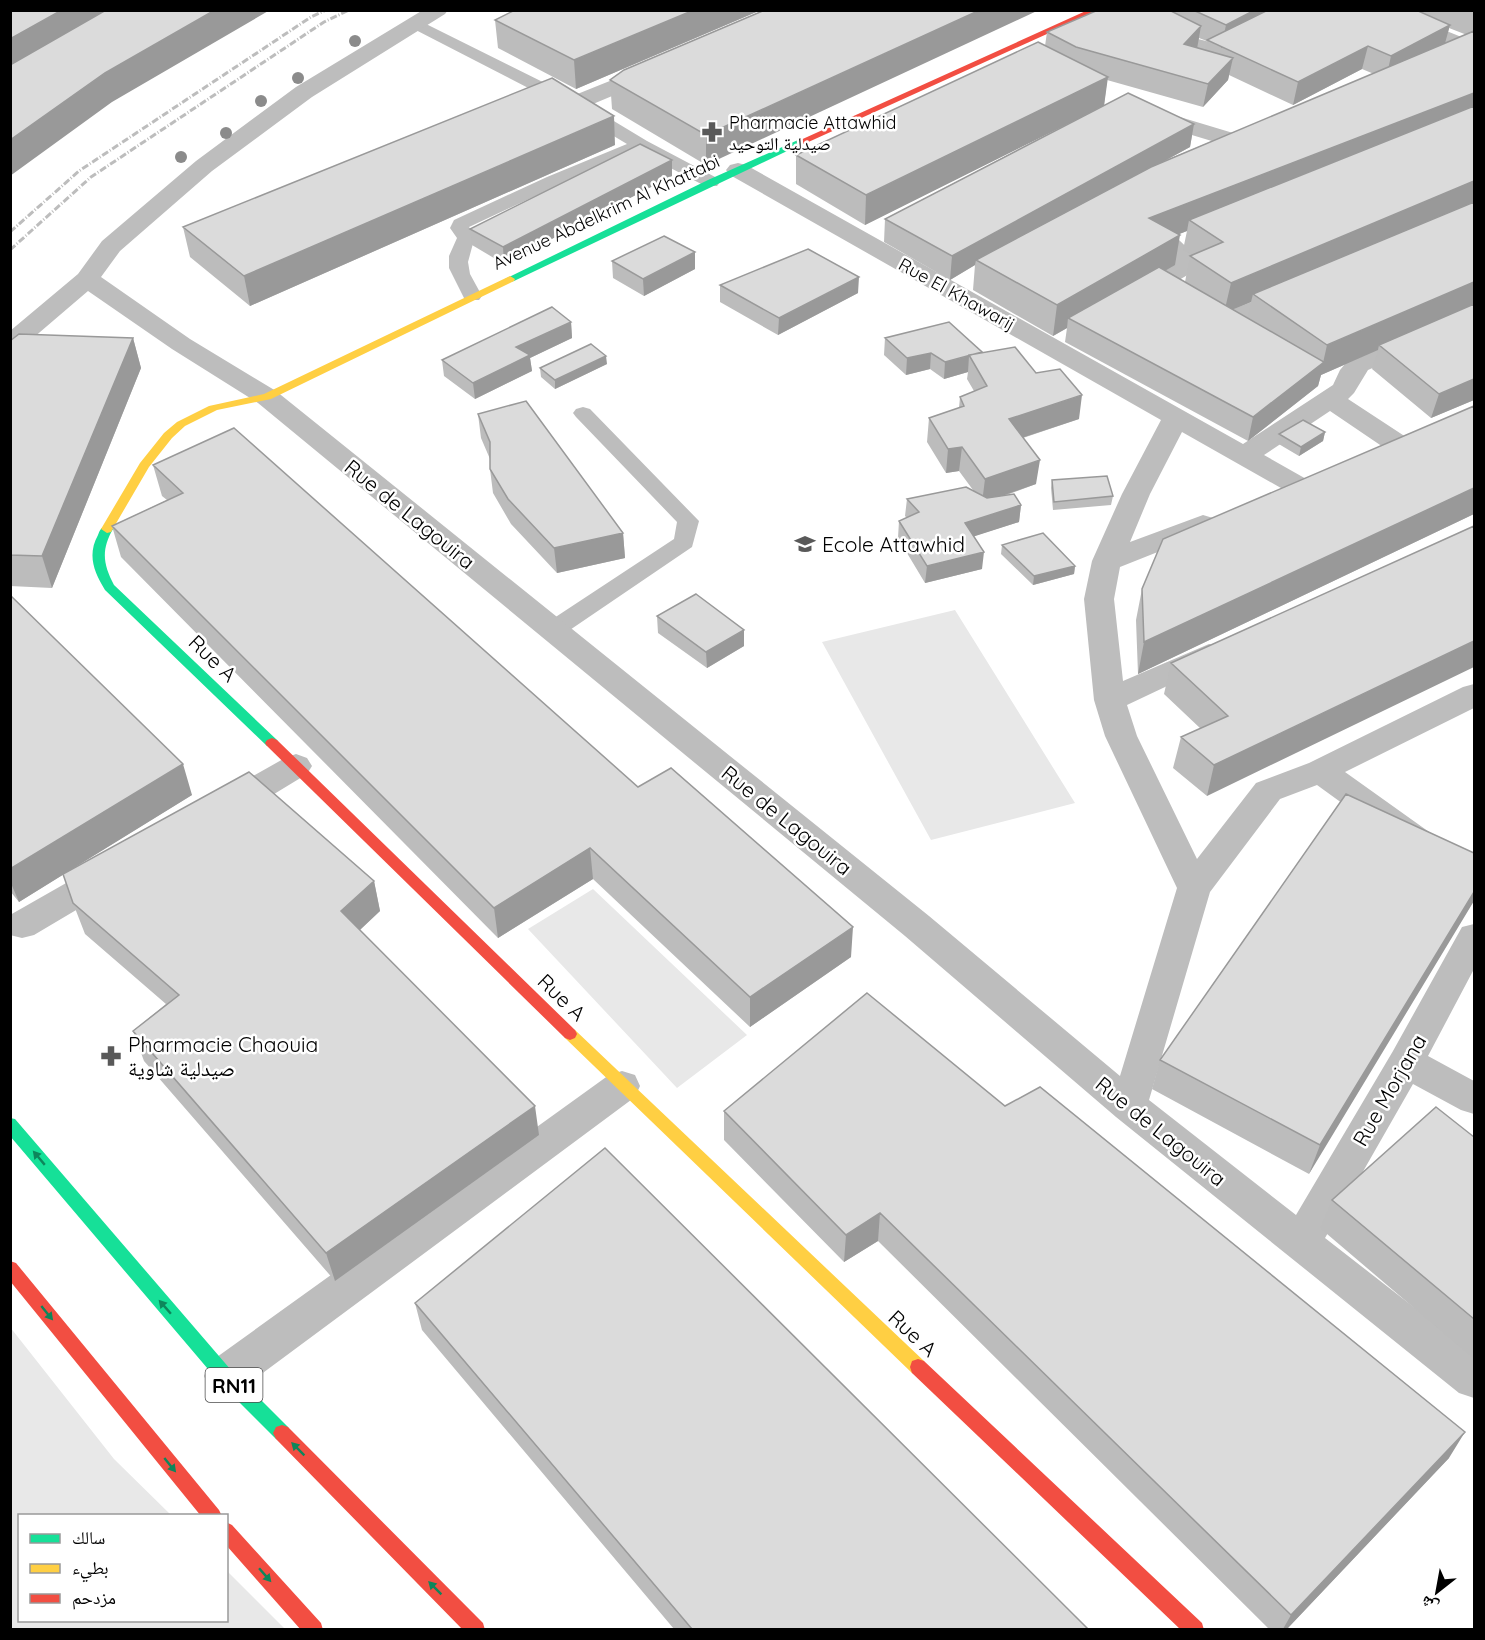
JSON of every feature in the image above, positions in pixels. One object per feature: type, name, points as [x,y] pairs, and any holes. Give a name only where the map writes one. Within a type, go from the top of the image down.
[{"type":"street","points":[[10,345],[87,279],[111,246],[204,166],[304,92],[438,10]]},
{"type":"street","points":[[1125,10],[1199,48],[1221,51],[1303,10]]},
{"type":"street","points":[[1374,10],[1472,48]]},
{"type":"street","name":"Avenue Abdelkrim Al Khattabi","points":[[267,397],[711,182],[1092,11]]},
{"type":"street","points":[[1438,60],[1472,48]]},
{"type":"street","points":[[1001,53],[1023,63]]},
{"type":"street","points":[[573,104],[668,64]]},
{"type":"street","points":[[1130,109],[1245,137],[1206,155]]},
{"type":"street","name":"Rue El Khawarij","points":[[738,170],[872,236],[961,285],[1244,456],[1308,482],[1266,499]]},
{"type":"street","points":[[1181,241],[1188,260],[1187,265],[1162,279],[1213,316],[1230,320],[1315,285]]},
{"type":"street","name":"Rue de Lagouira","points":[[87,279],[181,344],[267,397],[908,919],[1129,1106],[1474,1379]]},
{"type":"street","points":[[1244,456],[1346,387],[1349,374],[1359,364],[1474,314]]},
{"type":"street","name":"Rue A","points":[[267,397],[222,404],[192,414],[174,427],[162,440],[98,543],[97,564],[109,587],[296,766],[622,1086],[1195,1629]]},
{"type":"street","points":[[1329,399],[1410,441],[1369,458]]},
{"type":"street","points":[[1176,417],[1136,494],[1107,561],[1099,599],[1110,700],[1121,736],[1194,888]]},
{"type":"street","points":[[1107,561],[1224,516]]},
{"type":"street","points":[[1110,700],[1238,640]]},
{"type":"street","points":[[1129,1106],[1194,888],[1268,792],[1320,771],[1474,695]]},
{"type":"street","points":[[205,819],[296,766]]},
{"type":"street","points":[[1320,771],[1474,881]]},
{"type":"street","points":[[22,925],[134,860]]},
{"type":"street","name":"Rue Morjana","points":[[1301,1243],[1406,1062],[1474,937]]},
{"type":"street","points":[[1406,1062],[1474,1099]]},
{"type":"street","points":[[225,1376],[622,1086]]},
{"type":"street","name":"RN11","points":[[10,1124],[225,1376],[476,1629]]},
{"type":"street","points":[[10,1268],[212,1514]]},
{"type":"street","points":[[228,1533],[314,1629]]},
{"type":"lane","points":[[414,23],[573,104],[641,145],[711,182]]},
{"type":"lane","points":[[472,296],[457,268],[461,250],[466,243],[466,236],[459,228],[461,225],[553,182],[641,145]]},
{"type":"lane","points":[[553,630],[684,542],[688,521],[584,413]]},
{"type":"shaded area","points":[[955,610],[1075,803],[931,840],[822,642]]},
{"type":"shaded area","points":[[593,889],[747,1035],[677,1088],[528,929]]},
{"type":"shaded area","points":[[10,1327],[114,1459],[170,1514],[18,1514],[18,1622],[228,1622],[228,1572],[285,1629],[11,1629]]},
{"type":"building","points":[[10,10],[62,10],[10,39]]},
{"type":"building","points":[[106,10],[215,10],[105,73],[10,140],[10,65]]},
{"type":"building","points":[[515,10],[694,10],[574,60],[495,20]]},
{"type":"building","points":[[765,10],[980,10],[706,135],[610,80],[624,70]]},
{"type":"building","points":[[1098,10],[1169,10],[1201,26],[1184,44],[1233,58],[1208,84],[1076,47],[1047,32]]},
{"type":"building","points":[[1193,10],[1255,10],[1226,25]]},
{"type":"building","points":[[1268,10],[1416,10],[1450,25],[1391,56],[1368,46],[1298,82],[1207,40]]},
{"type":"building","points":[[1474,31],[1474,93],[1149,218],[1180,235],[1057,305],[976,260],[1151,167]]},
{"type":"building","points":[[1038,42],[1108,77],[866,195],[796,155]]},
{"type":"building","points":[[552,78],[614,116],[244,276],[183,227]]},
{"type":"building","points":[[1128,93],[1194,124],[952,256],[885,219]]},
{"type":"building","points":[[1474,106],[1474,181],[1231,283],[1190,256],[1223,242],[1189,220]]},
{"type":"building","points":[[640,144],[672,160],[503,247],[470,229]]},
{"type":"building","points":[[1474,202],[1474,282],[1327,345],[1253,294]]},
{"type":"building","points":[[664,236],[695,252],[643,279],[612,261]]},
{"type":"building","points":[[808,249],[859,277],[779,318],[720,285]]},
{"type":"building","points":[[1159,267],[1324,362],[1253,417],[1068,318]]},
{"type":"building","points":[[1474,304],[1474,379],[1439,394],[1379,345]]},
{"type":"building","points":[[552,307],[571,322],[516,347],[530,355],[473,383],[442,360]]},
{"type":"building","points":[[949,322],[982,352],[945,362],[931,353],[907,358],[885,338]]},
{"type":"building","points":[[19,334],[133,338],[42,556],[10,555],[10,341]]},
{"type":"building","points":[[591,344],[606,356],[555,380],[540,368]]},
{"type":"building","points":[[1015,347],[1036,373],[1060,369],[1082,395],[1009,419],[1040,460],[985,479],[962,447],[948,449],[929,418],[964,406],[960,397],[987,386],[969,355]]},
{"type":"building","points":[[526,401],[623,533],[554,548],[508,499],[490,469],[490,442],[478,414]]},
{"type":"building","points":[[1474,406],[1474,488],[1144,642],[1142,589],[1163,539]]},
{"type":"building","points":[[1303,420],[1325,432],[1301,447],[1279,434]]},
{"type":"building","points":[[234,428],[638,787],[671,768],[853,927],[750,997],[590,848],[494,908],[112,526],[183,493],[153,465]]},
{"type":"building","points":[[1107,476],[1113,496],[1054,502],[1052,480]]},
{"type":"building","points":[[966,487],[987,498],[1014,494],[1021,505],[965,523],[984,552],[927,566],[899,521],[919,512],[907,499]]},
{"type":"building","points":[[1474,526],[1474,641],[1214,765],[1181,737],[1228,716],[1171,663]]},
{"type":"building","points":[[1043,533],[1075,566],[1034,576],[1002,545]]},
{"type":"building","points":[[696,594],[744,630],[706,652],[657,616]]},
{"type":"building","points":[[10,595],[183,764],[10,869]]},
{"type":"building","points":[[249,772],[374,881],[341,911],[535,1106],[326,1253],[133,1031],[179,995],[73,903],[63,874]]},
{"type":"building","points":[[1346,794],[1474,853],[1474,892],[1320,1145],[1160,1060]]},
{"type":"building","points":[[867,993],[1005,1106],[1040,1087],[1465,1432],[1291,1615],[880,1213],[846,1235],[724,1111]]},
{"type":"building","points":[[1436,1107],[1474,1137],[1474,1319],[1332,1200]]},
{"type":"building","points":[[605,1148],[1088,1629],[692,1629],[415,1303]]},
{"type":"railway","points":[[10,232],[79,171],[311,17],[326,10]]},
{"type":"railway","points":[[10,250],[91,177],[324,22],[349,10]]},
{"type":"traffic: fast","points":[[510,279],[711,182],[801,142]]},
{"type":"traffic: fast","points":[[107,529],[99,545],[98,558],[109,587],[272,743]]},
{"type":"traffic: fast","points":[[10,1124],[225,1376],[282,1433]]},
{"type":"traffic: slow","points":[[107,529],[144,465],[155,450],[181,424],[213,408],[267,397],[510,279]]},
{"type":"traffic: slow","points":[[570,1034],[918,1367]]},
{"type":"traffic: jam","points":[[801,142],[1096,10]]},
{"type":"traffic: jam","points":[[272,743],[570,1034]]},
{"type":"traffic: jam","points":[[10,1268],[211,1514]]},
{"type":"traffic: jam","points":[[918,1367],[1195,1630]]},
{"type":"traffic: jam","points":[[282,1433],[476,1630]]},
{"type":"traffic: jam","points":[[228,1533],[314,1630]]},
{"type":"place","name":"Pharmacie Attawhid صيدلية التوحيد","points":[[712,132]]},
{"type":"place","name":"Ecole Attawhid","points":[[805,544]]},
{"type":"place","name":"Pharmacie Chaouia صيدلية شاوية","points":[[111,1056]]}]
